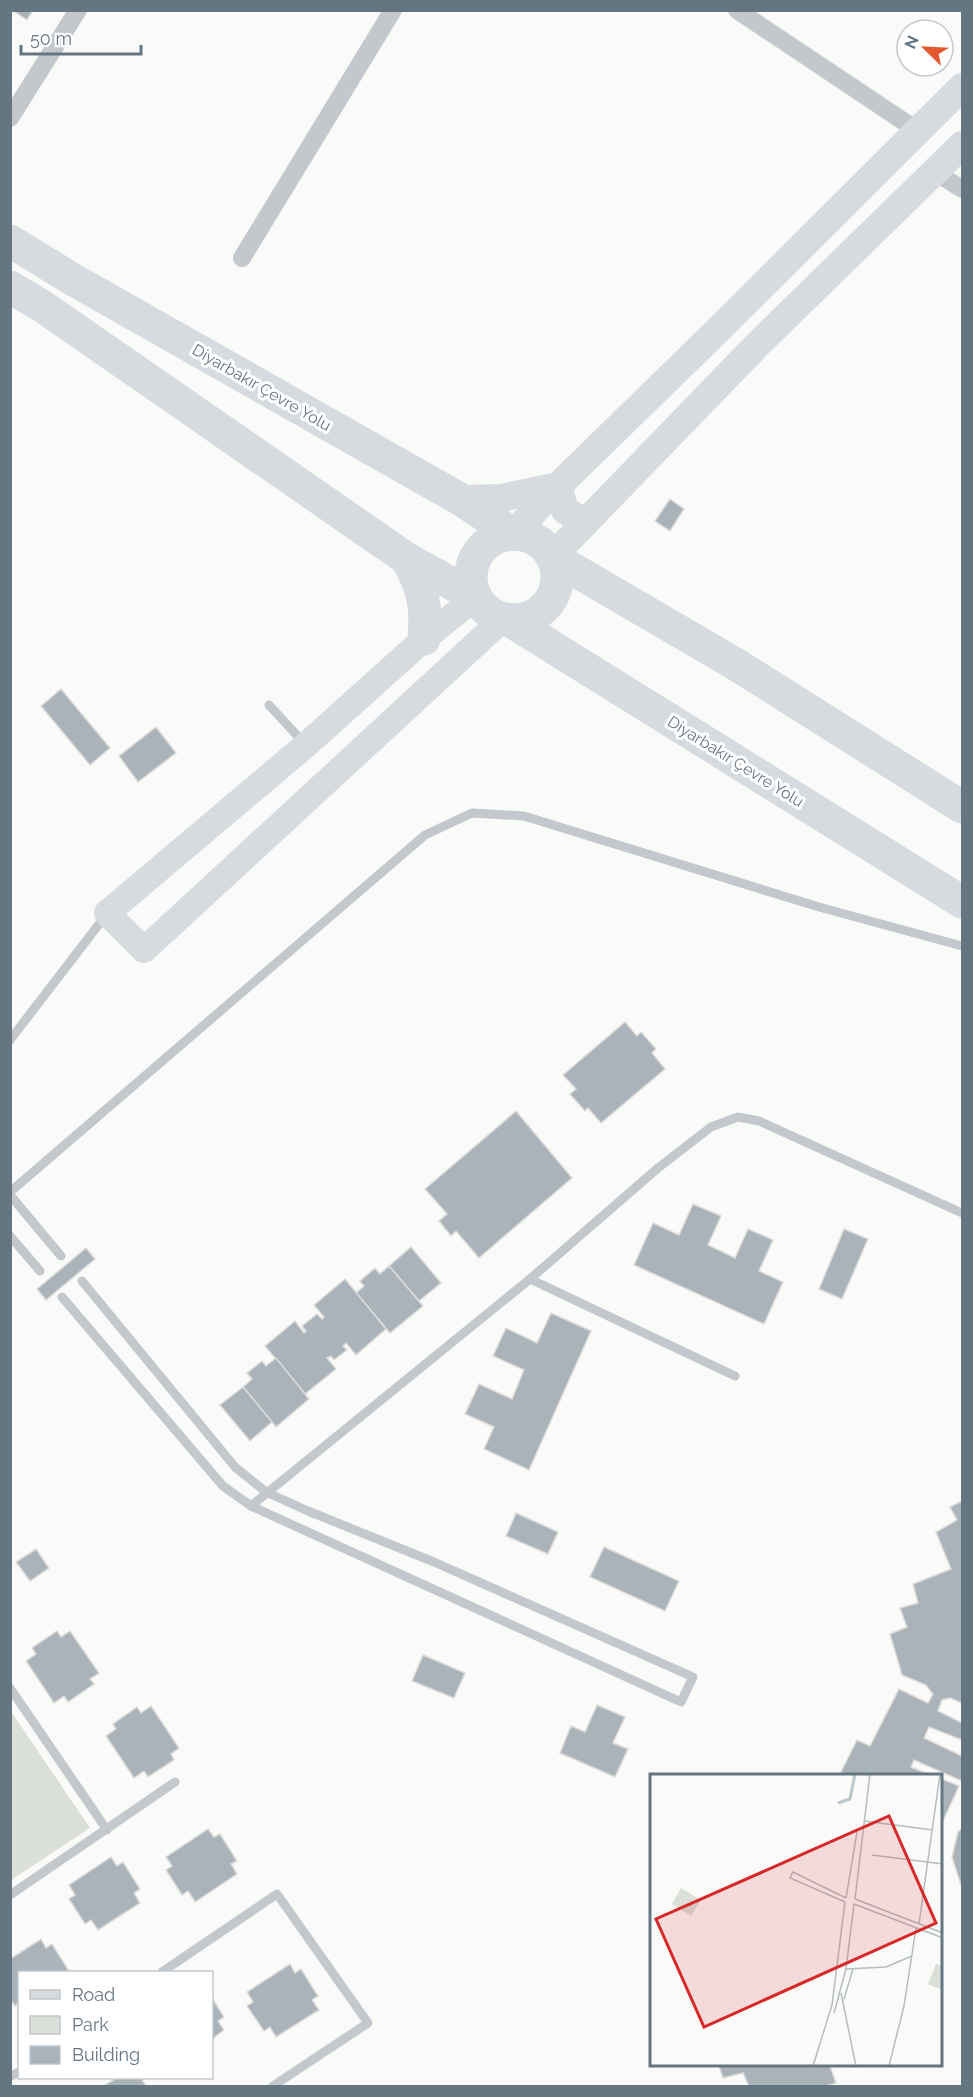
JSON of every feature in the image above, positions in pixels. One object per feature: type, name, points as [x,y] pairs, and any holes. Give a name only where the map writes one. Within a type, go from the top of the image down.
[{"type":"highway","name":"Diyarbakır Çevre Yolu","points":[[10,241],[72,279],[460,499],[513,534]]},
{"type":"highway","points":[[10,287],[42,306],[407,559],[476,597]]},
{"type":"highway","points":[[552,556],[558,579],[555,591],[550,602],[532,617],[506,620],[492,615],[476,597],[471,573],[480,550],[500,536],[513,534],[536,539],[552,556],[737,665],[963,807]]},
{"type":"highway","points":[[407,559],[420,583],[425,603],[424,639]]},
{"type":"highway","name":"Diyarbakır Çevre Yolu","points":[[506,620],[963,902]]},
{"type":"main road","points":[[513,534],[558,486],[963,87]]},
{"type":"main road","points":[[552,556],[757,345],[963,146]]},
{"type":"main road","points":[[460,499],[501,498],[558,486]]},
{"type":"main road","points":[[558,486],[565,510],[585,524]]},
{"type":"main road","points":[[476,597],[424,639],[306,745],[107,914],[144,950],[506,620]]},
{"type":"street","points":[[10,118],[78,10]]},
{"type":"street","points":[[242,258],[393,10]]},
{"type":"street","points":[[737,10],[918,130]]},
{"type":"street","points":[[935,172],[963,189]]},
{"type":"lane","points":[[269,705],[306,745]]},
{"type":"lane","points":[[61,1256],[10,1193],[425,835],[472,813],[524,816],[819,907],[963,945]]},
{"type":"lane","points":[[10,1041],[107,914]]},
{"type":"lane","points":[[251,1506],[530,1280],[658,1168],[711,1127],[738,1117],[759,1120],[963,1213]]},
{"type":"lane","points":[[10,1236],[40,1271]]},
{"type":"lane","points":[[530,1280],[735,1376]]},
{"type":"lane","points":[[62,1297],[223,1486],[251,1506],[681,1702],[693,1677],[434,1562],[266,1492],[235,1467],[82,1281]]},
{"type":"lane","points":[[10,1688],[107,1830]]},
{"type":"lane","points":[[10,1895],[175,1782]]},
{"type":"lane","points":[[163,1971],[277,1894],[368,2023],[273,2086]]},
{"type":"green space","points":[[10,1710],[90,1828],[11,1880],[10,1880]]},
{"type":"building","points":[[12,10],[33,10],[27,20]]},
{"type":"building","points":[[670,499],[684,509],[670,531],[655,521]]},
{"type":"building","points":[[61,689],[110,748],[90,765],[41,706]]},
{"type":"building","points":[[156,727],[176,753],[138,782],[119,756]]},
{"type":"building","points":[[625,1022],[637,1036],[641,1032],[656,1049],[652,1053],[665,1069],[601,1123],[588,1108],[585,1111],[570,1094],[576,1089],[563,1075]]},
{"type":"building","points":[[516,1111],[572,1178],[479,1258],[456,1231],[451,1236],[439,1221],[447,1214],[425,1189]]},
{"type":"building","points":[[693,1204],[721,1216],[708,1245],[735,1258],[748,1229],[773,1240],[759,1271],[783,1282],[764,1324],[634,1265],[653,1223],[679,1235]]},
{"type":"building","points":[[844,1229],[868,1239],[842,1299],[819,1289]]},
{"type":"building","points":[[411,1247],[441,1283],[419,1301],[389,1266]]},
{"type":"building","points":[[86,1248],[95,1259],[46,1300],[37,1289]]},
{"type":"building","points":[[389,1266],[423,1306],[390,1333],[356,1293],[364,1286],[360,1281],[375,1268],[380,1274]]},
{"type":"building","points":[[345,1279],[386,1329],[356,1355],[346,1343],[343,1346],[347,1350],[334,1360],[331,1356],[327,1358],[336,1369],[305,1394],[265,1346],[295,1321],[304,1333],[306,1331],[302,1326],[317,1314],[322,1319],[324,1317],[314,1305]]},
{"type":"building","points":[[551,1313],[591,1331],[529,1470],[484,1449],[494,1427],[465,1414],[479,1384],[512,1399],[524,1370],[493,1356],[506,1328],[537,1343]]},
{"type":"building","points":[[276,1358],[309,1399],[276,1427],[243,1387],[252,1379],[247,1373],[262,1361],[266,1366]]},
{"type":"building","points":[[243,1387],[272,1422],[250,1441],[220,1405]]},
{"type":"building","points":[[962,1501],[962,1703],[950,1698],[942,1700],[938,1711],[962,1723],[962,1740],[929,1727],[924,1738],[962,1756],[962,1781],[914,1760],[911,1767],[928,1774],[844,1774],[841,1772],[857,1740],[870,1746],[899,1689],[928,1703],[933,1694],[926,1685],[902,1675],[890,1634],[907,1627],[900,1608],[918,1603],[913,1584],[951,1569],[936,1532],[957,1520],[950,1507]]},
{"type":"building","points":[[516,1513],[558,1532],[548,1554],[506,1536]]},
{"type":"building","points":[[604,1547],[679,1581],[665,1611],[590,1577]]},
{"type":"building","points":[[36,1549],[49,1568],[30,1581],[16,1562]]},
{"type":"building","points":[[57,1631],[61,1637],[70,1631],[99,1673],[90,1679],[94,1684],[68,1702],[64,1696],[54,1703],[26,1661],[36,1654],[32,1648]]},
{"type":"building","points":[[423,1655],[465,1673],[454,1698],[412,1681]]},
{"type":"building","points":[[597,1705],[625,1717],[613,1743],[628,1749],[615,1777],[560,1753],[571,1726],[585,1732]]},
{"type":"building","points":[[151,1706],[179,1748],[171,1754],[174,1760],[148,1777],[144,1771],[134,1778],[106,1736],[116,1729],[113,1724],[137,1707],[141,1713]]},
{"type":"building","points":[[943,1779],[959,1786],[943,1821]]},
{"type":"building","points":[[962,1828],[962,1888],[952,1857],[958,1832]]},
{"type":"building","points":[[208,1829],[214,1837],[220,1834],[237,1861],[231,1864],[237,1874],[195,1902],[188,1891],[182,1895],[166,1870],[172,1866],[166,1857]]},
{"type":"building","points":[[111,1857],[117,1866],[123,1862],[140,1889],[134,1893],[140,1903],[98,1930],[91,1920],[85,1924],[69,1899],[75,1895],[69,1885]]},
{"type":"building","points":[[41,1939],[46,1948],[52,1944],[69,1971],[18,1971],[18,2004],[15,2006],[10,1999],[10,1959]]},
{"type":"building","points":[[290,1964],[295,1973],[301,1969],[318,1996],[312,2000],[319,2010],[276,2037],[270,2027],[264,2031],[247,2006],[253,2002],[247,1992]]},
{"type":"building","points":[[213,2000],[224,2017],[218,2021],[224,2030],[213,2038]]},
{"type":"building","points":[[719,2067],[830,2067],[836,2083],[826,2086],[749,2086],[743,2073],[723,2078]]},
{"type":"building","points":[[115,2079],[142,2079],[146,2086],[103,2086]]}]
